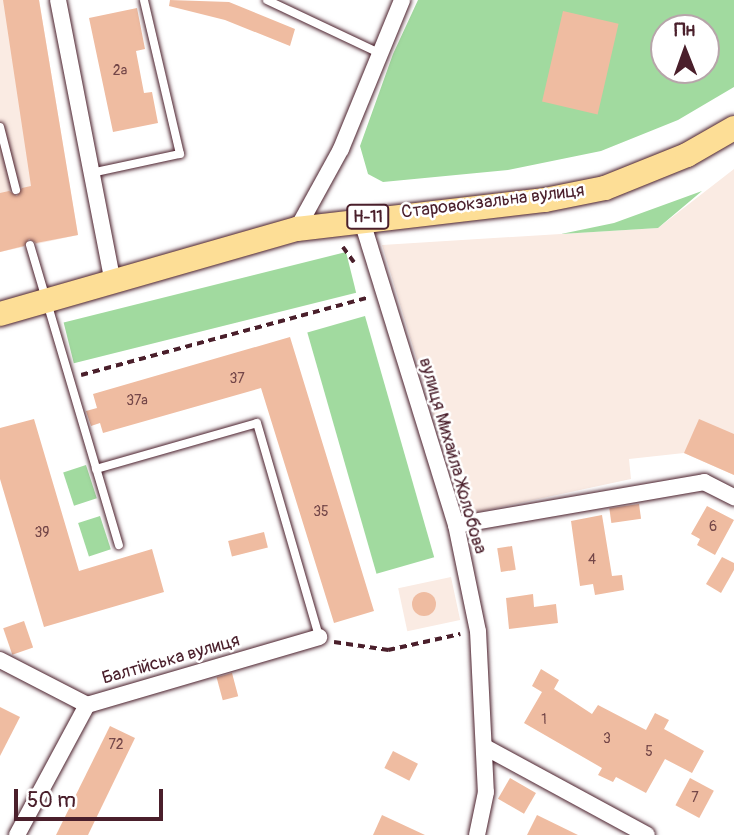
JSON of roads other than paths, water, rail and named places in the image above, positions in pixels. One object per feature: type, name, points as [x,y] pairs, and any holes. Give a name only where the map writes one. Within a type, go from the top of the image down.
[{"type":"main road","name":"Старовокзальна вулиця","points":[[0,314],[298,229],[361,218],[545,200],[596,190],[687,155],[734,128]]},
{"type":"street","points":[[58,0],[113,282]]},
{"type":"street","points":[[298,229],[341,149],[377,52],[402,0]]},
{"type":"street","name":"вулиця Михайла Жолобова","points":[[361,218],[376,295],[456,525],[485,747],[485,807],[477,835]]},
{"type":"street","points":[[456,525],[704,482],[734,496]]},
{"type":"street","name":"Балтійська вулиця","points":[[0,660],[87,705],[319,637]]},
{"type":"street","points":[[17,835],[87,705]]},
{"type":"street","points":[[485,747],[647,835]]},
{"type":"lane","points":[[91,173],[180,153],[144,0]]},
{"type":"lane","points":[[267,0],[377,52]]},
{"type":"lane","points":[[0,127],[16,190]]},
{"type":"lane","points":[[30,244],[119,545]]},
{"type":"lane","points":[[96,469],[257,423],[319,637]]}]
